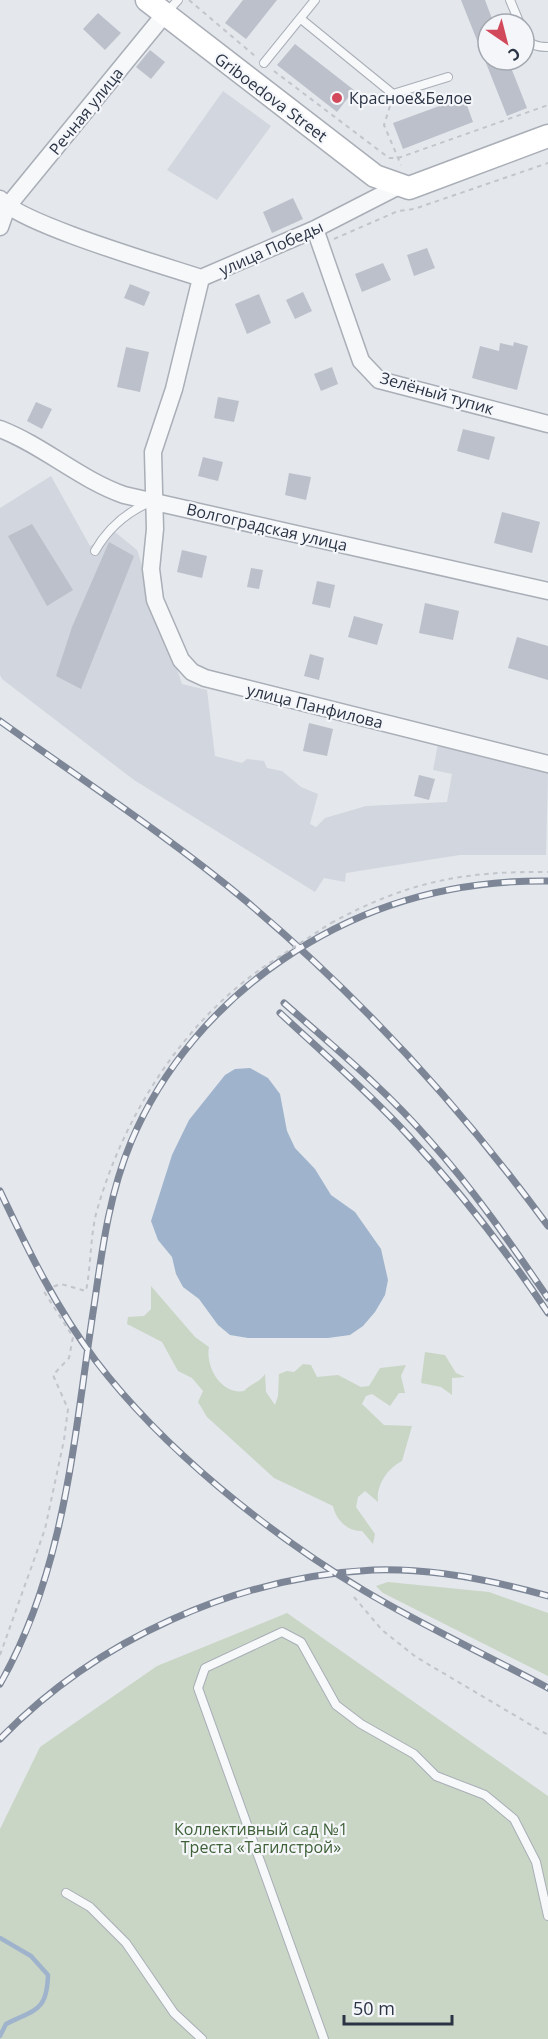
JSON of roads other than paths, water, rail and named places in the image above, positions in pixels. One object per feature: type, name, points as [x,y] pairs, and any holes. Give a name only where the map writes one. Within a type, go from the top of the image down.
[{"type":"street","name":"Griboedova Street","points":[[147,0],[171,8],[375,176],[404,187]]},
{"type":"street","name":"Речная улица","points":[[0,227],[3,203],[171,8]]},
{"type":"street","name":"улица Победы","points":[[151,569],[155,529],[153,452],[174,389],[201,278],[317,236],[404,187],[548,136]]},
{"type":"street","points":[[3,203],[38,222],[201,278]]},
{"type":"street","name":"Зелёный тупик","points":[[317,236],[361,361],[379,380],[548,424]]},
{"type":"street","name":"Волгоградская улица","points":[[0,429],[22,438],[106,488],[153,501],[548,591]]},
{"type":"street","name":"улица Панфилова","points":[[151,569],[155,600],[181,660],[192,672],[205,678],[548,764]]},
{"type":"lane","points":[[264,63],[315,0]]},
{"type":"lane","points":[[301,19],[393,94],[448,77]]},
{"type":"lane","points":[[95,551],[106,531],[137,508],[153,501]]},
{"type":"lane","points":[[324,2039],[198,1689],[205,1668],[282,1632],[301,1642],[336,1705],[361,1724],[414,1754],[436,1776],[485,1795],[514,1820],[536,1862],[548,1916]]},
{"type":"lane","points":[[66,1893],[90,1907],[126,1943],[174,2013],[202,2039]]},
{"type":"water","points":[[250,1068],[268,1078],[280,1094],[287,1131],[295,1148],[315,1169],[331,1195],[355,1212],[381,1249],[388,1280],[385,1295],[363,1326],[350,1335],[328,1338],[248,1338],[230,1335],[218,1325],[199,1299],[183,1287],[176,1274],[172,1257],[158,1240],[151,1221],[172,1155],[189,1120],[225,1075],[235,1069]]},
{"type":"waterway","points":[[0,1938],[31,1956],[48,1975],[42,2003],[32,2012],[6,2024],[0,2036]]},
{"type":"railway","points":[[0,721],[216,877],[329,975],[407,1054],[444,1096],[480,1138],[548,1226]]},
{"type":"railway","points":[[0,1684],[22,1640],[40,1595],[53,1548],[73,1452],[103,1244],[117,1182],[131,1142],[144,1115],[175,1064],[193,1040],[235,997],[282,960],[344,924],[376,911],[442,891],[477,885],[548,881]]},
{"type":"railway","points":[[284,1003],[378,1087],[413,1122],[477,1198],[548,1298]]},
{"type":"railway","points":[[280,1013],[376,1102],[425,1154],[481,1220],[548,1313]]},
{"type":"railway","points":[[0,1191],[44,1278],[82,1341],[123,1394],[185,1457],[254,1516],[363,1590],[548,1688]]},
{"type":"railway","points":[[0,1739],[38,1704],[79,1672],[124,1644],[171,1620],[220,1600],[270,1585],[321,1575],[395,1570],[462,1576],[548,1596]]},
{"type":"place","name":"Красное&Белое","points":[[337,98]]},
{"type":"park label","name":"Коллективный сад №1 Треста «Тагилстрой»","points":[[261,1838]]}]
